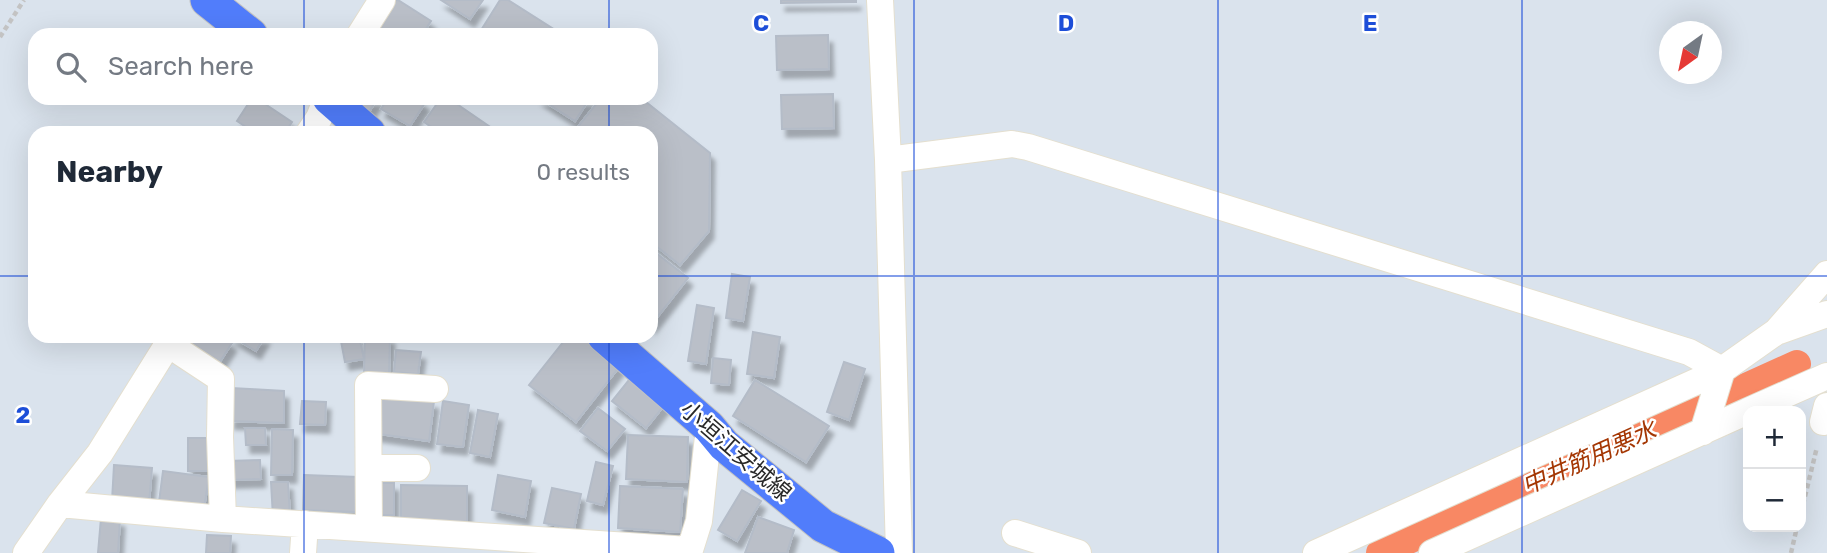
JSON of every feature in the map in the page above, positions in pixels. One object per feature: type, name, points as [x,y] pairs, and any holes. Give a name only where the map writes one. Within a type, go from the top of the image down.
[{"type":"main road","points":[[208,0],[242,28]]},
{"type":"main road","points":[[336,105],[361,126]]},
{"type":"main road","name":"小垣江安城線","points":[[612,343],[709,427],[724,445],[822,526],[878,553]]},
{"type":"street","points":[[364,28],[382,0]]},
{"type":"street","points":[[880,0],[888,160],[898,553]]},
{"type":"street","points":[[314,126],[325,105]]},
{"type":"street","points":[[888,160],[1012,144],[1028,147],[1689,352],[1722,370]]},
{"type":"street","points":[[1316,553],[1722,370],[1776,332],[1827,274]]},
{"type":"street","points":[[1776,332],[1827,314]]},
{"type":"street","points":[[26,553],[100,453],[168,343]]},
{"type":"street","points":[[174,343],[221,379],[223,519]]},
{"type":"street","points":[[1703,432],[1722,370]]},
{"type":"street","points":[[1759,406],[1827,376]]},
{"type":"street","points":[[369,528],[368,385],[435,390]]},
{"type":"street","points":[[1432,553],[1743,413]]},
{"type":"street","points":[[60,504],[223,519],[689,552],[699,521],[709,427]]},
{"type":"street","points":[[369,468],[417,468]]},
{"type":"street","points":[[303,553],[305,524]]},
{"type":"street","points":[[1015,533],[1078,553]]},
{"type":"path","points":[[0,37],[24,0]]},
{"type":"path","points":[[1806,492],[1825,414]]},
{"type":"path","points":[[1791,553],[1796,532]]},
{"type":"building","points":[[394,0],[431,21],[426,28],[376,28]]},
{"type":"building","points":[[441,0],[483,0],[470,19]]},
{"type":"building","points":[[500,0],[508,0],[552,28],[482,28]]},
{"type":"building","points":[[781,0],[856,0],[856,2],[781,3]]},
{"type":"building","points":[[828,35],[829,69],[777,70],[776,36]]},
{"type":"building","points":[[833,94],[834,128],[782,129],[781,95]]},
{"type":"building","points":[[247,105],[266,105],[292,122],[289,126],[244,126],[237,121]]},
{"type":"building","points":[[359,105],[374,105],[369,112]]},
{"type":"building","points":[[384,105],[424,105],[410,126],[381,109]]},
{"type":"building","points":[[436,105],[458,105],[489,126],[430,126],[424,122]]},
{"type":"building","points":[[550,105],[585,105],[575,121]]},
{"type":"building","points":[[595,105],[650,105],[710,153],[709,231],[680,265],[658,248],[658,126],[579,126]]},
{"type":"building","points":[[658,254],[688,278],[658,316]]},
{"type":"building","points":[[732,274],[750,277],[743,321],[726,318]]},
{"type":"building","points":[[697,305],[714,308],[706,364],[688,361]]},
{"type":"building","points":[[753,332],[780,337],[774,378],[747,374]]},
{"type":"building","points":[[191,343],[232,343],[219,363]]},
{"type":"building","points":[[243,343],[261,343],[256,351]]},
{"type":"building","points":[[341,343],[361,343],[364,359],[345,362]]},
{"type":"building","points":[[365,343],[390,343],[389,375],[364,374]]},
{"type":"building","points":[[562,343],[591,343],[620,366],[576,422],[529,385]]},
{"type":"building","points":[[396,350],[421,352],[418,374],[394,372]]},
{"type":"building","points":[[713,358],[731,360],[729,385],[711,383]]},
{"type":"building","points":[[844,362],[865,369],[849,420],[827,412]]},
{"type":"building","points":[[633,375],[667,402],[646,428],[612,401]]},
{"type":"building","points":[[755,380],[829,426],[806,462],[733,416]]},
{"type":"building","points":[[231,388],[284,391],[284,423],[230,421]]},
{"type":"building","points":[[377,393],[434,401],[429,441],[372,433]]},
{"type":"building","points":[[302,401],[326,402],[325,425],[300,424]]},
{"type":"building","points":[[443,401],[469,405],[463,447],[437,444]]},
{"type":"building","points":[[598,408],[625,429],[607,451],[580,431]]},
{"type":"building","points":[[478,410],[498,414],[490,457],[470,453]]},
{"type":"building","points":[[245,428],[265,428],[266,445],[246,445]]},
{"type":"building","points":[[272,429],[293,430],[292,475],[271,475]]},
{"type":"building","points":[[628,435],[688,437],[687,482],[626,479]]},
{"type":"building","points":[[188,438],[209,438],[209,471],[188,471]]},
{"type":"building","points":[[260,460],[261,479],[228,480],[228,461]]},
{"type":"building","points":[[596,462],[613,466],[603,505],[587,501]]},
{"type":"building","points":[[114,465],[152,468],[149,504],[112,501]]},
{"type":"building","points":[[163,471],[209,477],[204,508],[159,502]]},
{"type":"building","points":[[304,475],[358,477],[357,512],[303,510]]},
{"type":"building","points":[[498,475],[531,481],[525,517],[492,510]]},
{"type":"building","points":[[271,482],[288,482],[290,516],[273,517]]},
{"type":"building","points":[[373,483],[394,483],[394,515],[373,515]]},
{"type":"building","points":[[401,485],[467,486],[467,522],[401,521]]},
{"type":"building","points":[[620,486],[683,489],[680,532],[618,528]]},
{"type":"building","points":[[552,488],[581,494],[574,529],[544,523]]},
{"type":"building","points":[[742,490],[761,501],[737,541],[718,530]]},
{"type":"building","points":[[758,517],[794,530],[787,553],[745,553]]},
{"type":"building","points":[[101,518],[120,519],[118,553],[98,553]]},
{"type":"building","points":[[207,535],[231,536],[230,553],[206,553]]},
{"type":"waterway","name":"中井筋用悪水","points":[[1380,553],[1797,364]]}]
